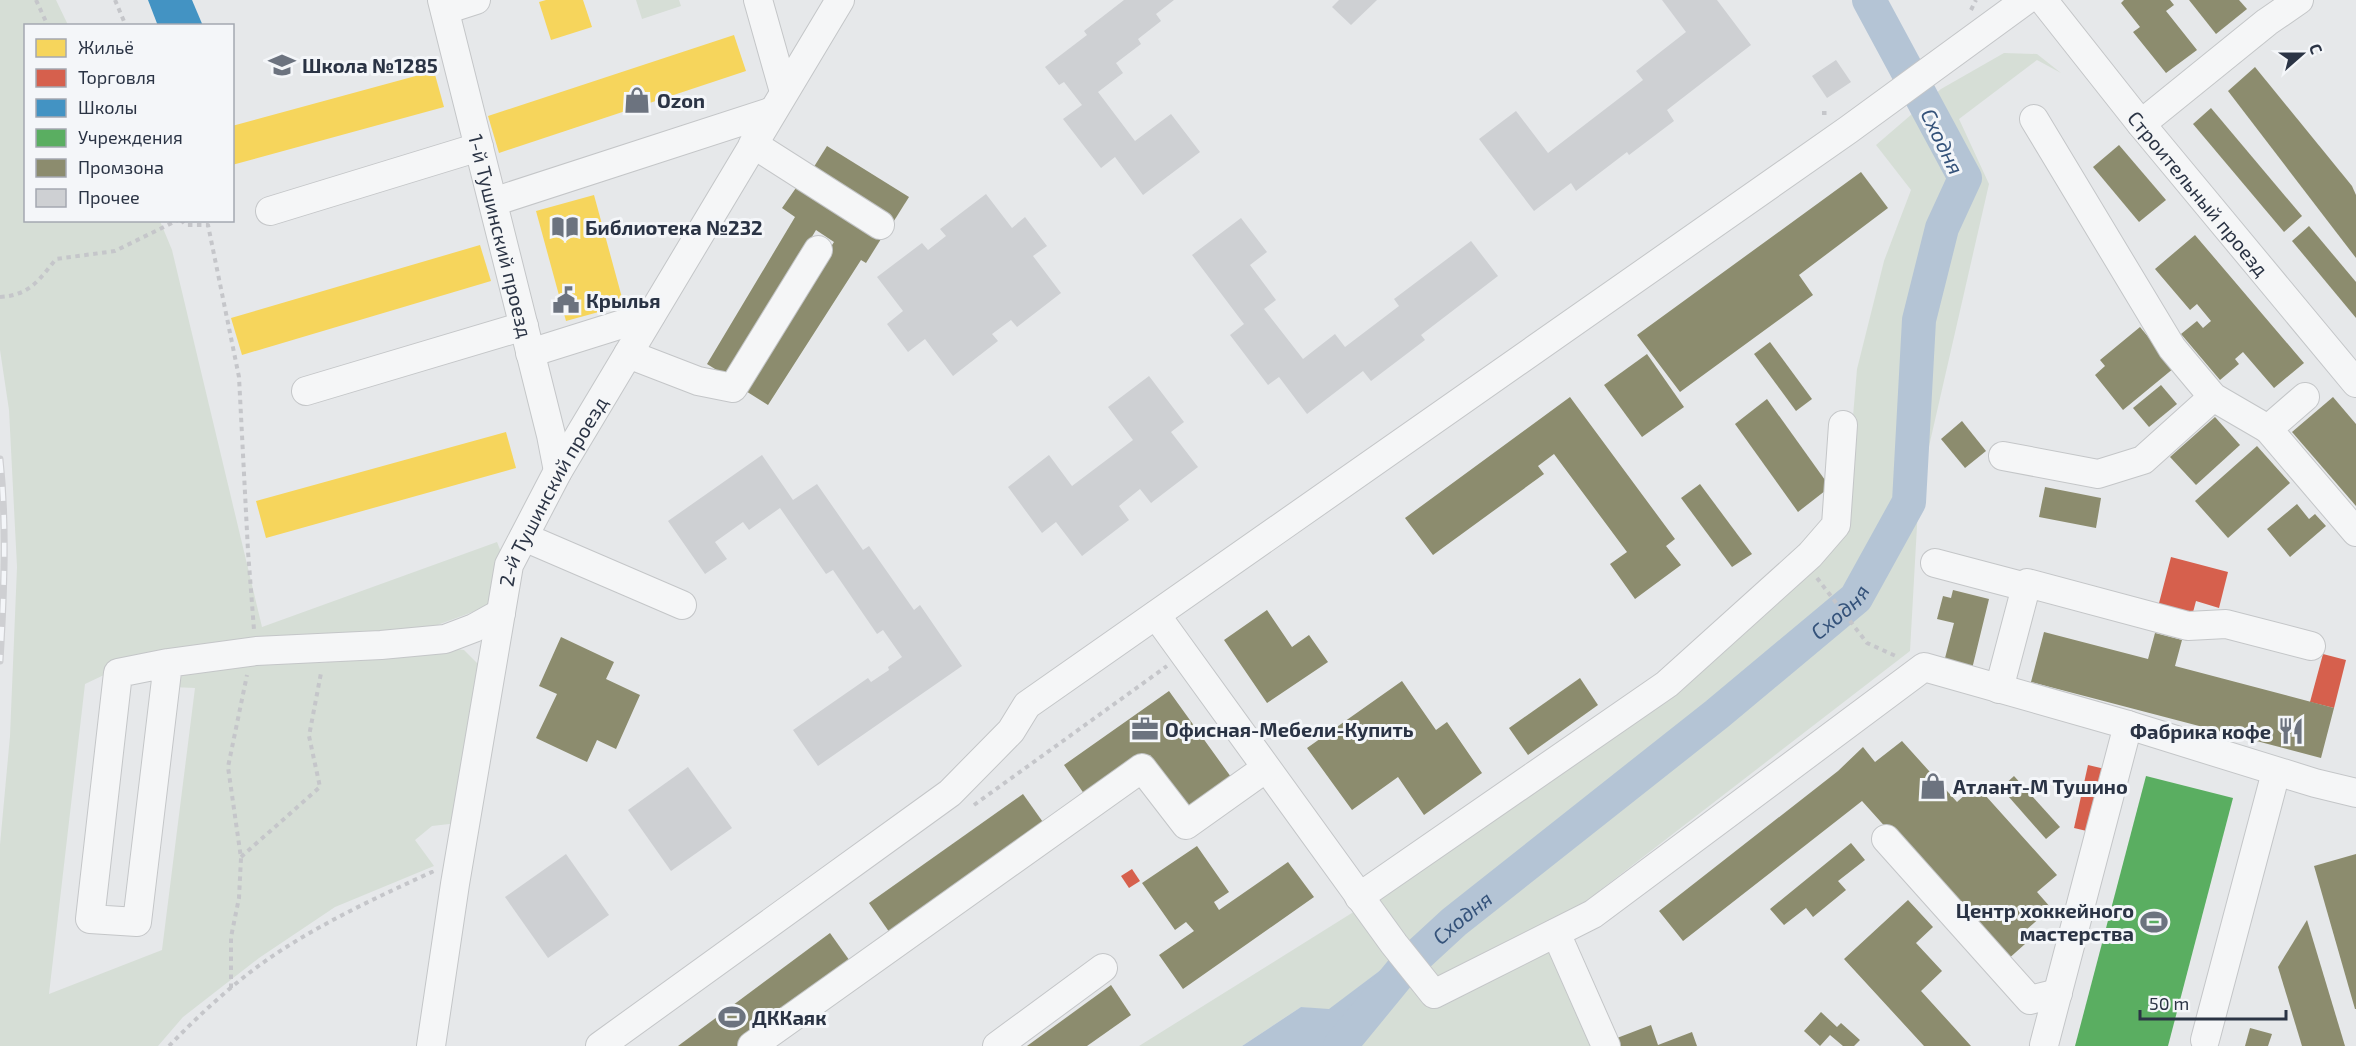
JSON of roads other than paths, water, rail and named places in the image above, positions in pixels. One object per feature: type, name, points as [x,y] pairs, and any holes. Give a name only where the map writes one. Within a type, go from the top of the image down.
[{"type":"street","points":[[443,5],[476,0]]},
{"type":"street","points":[[493,202],[778,101],[758,0]]},
{"type":"street","name":"2-й Тушинский проезд","points":[[431,1046],[460,858],[510,565],[558,471],[840,0]]},
{"type":"street","points":[[600,1046],[950,793],[1011,731],[1027,705],[1848,130],[2026,0]]},
{"type":"street","name":"Строительный проезд","points":[[2043,0],[2141,124],[2356,383]]},
{"type":"street","points":[[2141,124],[2267,22],[2300,0]]},
{"type":"street","name":"1-й Тушинский проезд","points":[[443,5],[558,471]]},
{"type":"street","points":[[2034,119],[2172,348],[2213,397],[2268,429],[2356,532]]},
{"type":"street","points":[[753,144],[880,225]]},
{"type":"street","points":[[270,211],[479,147]]},
{"type":"street","points":[[628,354],[698,381],[734,388],[818,250]]},
{"type":"street","points":[[306,391],[527,340],[651,315]]},
{"type":"street","points":[[2003,456],[2098,474],[2143,460],[2213,397]]},
{"type":"street","points":[[2268,429],[2305,397]]},
{"type":"street","points":[[1359,897],[1667,684],[1810,555],[1836,525],[1843,425]]},
{"type":"street","points":[[524,537],[682,604]]},
{"type":"street","points":[[1935,563],[2026,587]]},
{"type":"street","points":[[1999,689],[2027,583],[2188,626],[2226,624],[2311,646]]},
{"type":"street","points":[[168,663],[137,922],[90,920],[118,673],[168,663],[256,651],[381,645],[446,639],[474,628],[501,613]]},
{"type":"street","points":[[1156,615],[1359,897],[1434,994],[1593,914],[1924,667],[2356,794]]},
{"type":"street","points":[[2044,1045],[2128,726]]},
{"type":"street","points":[[752,1046],[1143,768],[1186,825],[1266,768]]},
{"type":"street","points":[[2205,1040],[2276,772]]},
{"type":"street","points":[[1886,839],[2030,1000],[2058,993]]},
{"type":"street","points":[[1556,933],[1606,1046]]},
{"type":"street","points":[[997,1046],[1103,968]]},
{"type":"water","points":[[1382,969],[1405,990],[1354,1039],[1353,1046],[1242,1046],[1301,1007],[1329,1009]]},
{"type":"waterway","name":"Сходня","points":[[1340,1046],[1404,968],[1454,922],[1717,714],[1856,598],[1909,502],[1919,320],[1942,228],[1965,178],[1869,0]]},
{"type":"railway","points":[[0,459],[4,535],[0,661]]},
{"type":"place","name":"Школа №1285","points":[[282,65]]},
{"type":"place","name":"Ozon","points":[[637,100]]},
{"type":"place","name":"Библиотека №232","points":[[565,227]]},
{"type":"place","name":"Крылья","points":[[566,300]]},
{"type":"place","name":"Офисная-Мебели-Купить","points":[[1145,729]]},
{"type":"place","name":"Фабрика кофе","points":[[2291,731]]},
{"type":"place","name":"Атлант-М Тушино","points":[[1933,786]]},
{"type":"place","name":"Центр хоккейного мастерства","points":[[2154,922]]},
{"type":"place","name":"ДККаяк","points":[[732,1017]]}]
